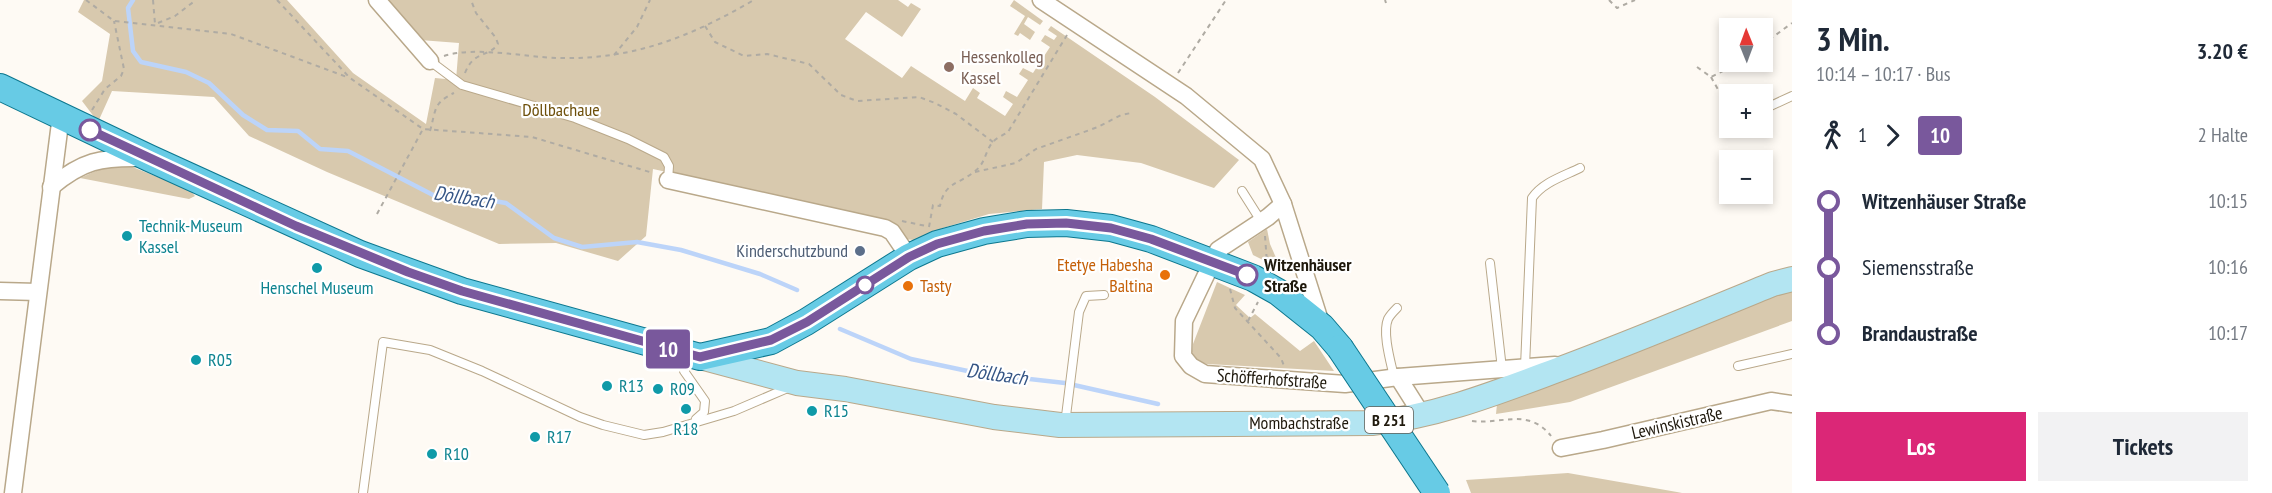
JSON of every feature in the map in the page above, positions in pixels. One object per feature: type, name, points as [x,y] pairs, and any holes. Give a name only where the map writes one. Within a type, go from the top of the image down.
[{"type":"main road","name":"B 251","points":[[0,87],[296,226],[408,272],[473,294],[693,355],[771,340],[807,322],[909,257],[937,244],[984,231],[1027,224],[1066,223],[1111,228],[1151,239],[1253,278],[1273,289],[1322,327],[1340,348],[1437,493]]},
{"type":"street","points":[[377,0],[430,61]]},
{"type":"street","points":[[1041,0],[1170,84],[1262,159],[1282,204],[1322,327]]},
{"type":"street","points":[[0,490],[13,493],[62,115]]},
{"type":"street","points":[[51,187],[79,166],[123,157],[149,158]]},
{"type":"street","points":[[668,180],[885,228],[892,232],[909,257]]},
{"type":"street","points":[[1213,261],[1218,250],[1282,204]]},
{"type":"street","name":"Schöfferhofstraße","points":[[1213,261],[1184,321],[1183,356],[1191,366],[1205,374],[1345,384],[1396,377],[1577,363]]},
{"type":"street","name":"Mombachstraße","points":[[693,355],[791,382],[845,389],[994,417],[1065,424],[1372,423],[1422,416],[1450,408],[1577,363],[1773,284],[1792,279]]},
{"type":"street","points":[[0,291],[38,292]]},
{"type":"street","points":[[771,340],[768,355],[774,367],[791,382]]},
{"type":"street","points":[[1396,377],[1422,416]]},
{"type":"street","name":"Lewinskistraße","points":[[1561,448],[1603,441],[1771,401],[1792,404]]},
{"type":"lane","points":[[430,61],[462,85],[575,118],[628,139],[664,157],[669,166],[668,180]]},
{"type":"lane","points":[[1773,105],[1792,96]]},
{"type":"lane","points":[[1525,367],[1532,198],[1538,190],[1580,168]]},
{"type":"lane","points":[[1242,191],[1261,221]]},
{"type":"lane","points":[[1490,263],[1502,369]]},
{"type":"lane","points":[[1065,424],[1082,301],[1086,296],[1104,295]]},
{"type":"lane","points":[[1396,377],[1389,357],[1387,325],[1388,319],[1397,308]]},
{"type":"lane","points":[[363,493],[383,342],[430,350],[483,371],[563,410],[603,425],[644,435],[663,432],[760,401],[791,382]]},
{"type":"lane","points":[[1738,366],[1792,354]]},
{"type":"lane","points":[[692,423],[704,412],[705,401],[684,371],[693,355]]},
{"type":"path","points":[[86,0],[114,21],[231,34],[350,78]]},
{"type":"path","points":[[153,0],[155,24]]},
{"type":"path","points":[[155,24],[175,16],[196,0]]},
{"type":"path","points":[[277,0],[350,78],[423,129],[532,137],[648,170],[668,180]]},
{"type":"path","points":[[430,131],[441,99],[457,91],[462,85],[469,64],[498,44],[496,38],[482,22],[471,0]]},
{"type":"path","points":[[614,56],[637,27],[650,0]]},
{"type":"path","points":[[430,61],[460,51],[559,58],[614,56],[652,46],[705,26],[754,0]]},
{"type":"path","points":[[1170,84],[1226,0]]},
{"type":"path","points":[[1609,0],[1617,8],[1635,0]]},
{"type":"path","points":[[90,113],[105,89],[121,76],[124,69],[114,21]]},
{"type":"path","points":[[975,172],[982,164],[993,142],[1008,132],[1019,116],[1075,23]]},
{"type":"path","points":[[1773,37],[1792,23]]},
{"type":"path","points":[[705,26],[715,42],[744,56],[767,54],[809,64],[841,95],[857,101],[910,97],[935,103],[956,114],[993,142]]},
{"type":"path","points":[[1697,67],[1711,77],[1719,91]]},
{"type":"path","points":[[1711,77],[1721,72]]},
{"type":"path","points":[[930,219],[933,205],[940,206],[943,194],[954,183],[975,172],[1016,163],[1036,149],[1131,113]]},
{"type":"path","points":[[378,214],[423,129]]},
{"type":"path","points":[[1261,221],[1265,233],[1266,263]]},
{"type":"path","points":[[1231,283],[1230,293],[1235,308],[1281,358],[1284,366]]},
{"type":"path","points":[[1248,321],[1261,297]]},
{"type":"path","points":[[1450,408],[1462,419],[1476,422],[1517,418],[1529,420],[1548,432],[1561,448]]},
{"type":"green space","name":"Döllbachaue","points":[[84,0],[287,0],[353,73],[426,124],[435,78],[456,80],[459,43],[420,40],[385,0],[898,0],[908,7],[911,3],[921,9],[902,37],[866,12],[845,39],[902,78],[911,66],[965,101],[973,88],[980,93],[977,98],[1005,116],[1013,104],[1003,97],[1006,91],[1017,97],[1028,80],[1019,74],[1023,68],[1033,73],[1050,47],[1041,41],[1045,35],[1054,40],[1057,36],[1048,30],[1051,26],[1155,97],[1239,160],[1214,188],[1141,163],[1077,155],[1044,162],[1042,209],[989,214],[943,228],[914,240],[904,239],[893,222],[653,169],[646,236],[618,261],[556,243],[499,244],[327,172],[249,136],[214,97],[112,91],[98,122],[82,101],[102,81],[110,34],[78,12]]},
{"type":"green space","points":[[1014,0],[1043,21],[1040,25],[1028,17],[1024,24],[1035,32],[1030,40],[1020,33],[1018,36],[1014,34],[1025,16],[1010,6]]},
{"type":"green space","points":[[130,166],[190,190],[195,196],[189,199],[80,178],[103,168]]},
{"type":"green space","points":[[1267,229],[1270,244],[1281,269],[1253,255],[1248,242]]},
{"type":"green space","points":[[1217,282],[1245,295],[1236,305],[1250,318],[1255,314],[1300,351],[1314,341],[1334,371],[1199,362],[1192,352],[1193,344]]},
{"type":"green space","points":[[1792,285],[1792,321],[1570,402],[1496,414],[1497,404]]},
{"type":"green space","points":[[1568,473],[1682,493],[1471,493],[1466,480]]},
{"type":"waterway","name":"Döllbach","points":[[133,0],[128,8],[133,51],[141,62],[186,72],[209,83],[243,115],[267,130],[298,131],[320,149],[348,151],[435,196],[464,196],[506,203],[554,238],[582,247],[637,242],[681,250],[760,274],[797,290]]},
{"type":"waterway","name":"Döllbach","points":[[840,329],[911,359],[977,373],[1065,383],[1158,404]]},
{"type":"bus line","name":"10","points":[[90,130],[296,226],[408,272],[462,291],[700,357],[771,340],[807,322],[909,257],[937,244],[984,231],[1027,224],[1066,223],[1111,228],[1151,239],[1247,275]]},
{"type":"place","name":"Hessenkolleg Kassel","points":[[949,67]]},
{"type":"place","name":"Technik-Museum Kassel","points":[[127,236]]},
{"type":"place","name":"Kinderschutzbund","points":[[860,251]]},
{"type":"place","name":"Henschel Museum","points":[[317,268]]},
{"type":"place","name":"Etetye Habesha Baltina","points":[[1165,275]]},
{"type":"place","name":"Witzenhäuser Straße","points":[[1247,275]]},
{"type":"place","name":"Tasty","points":[[908,286]]},
{"type":"place","name":"R05","points":[[196,360]]},
{"type":"place","name":"R13","points":[[607,386]]},
{"type":"place","name":"R09","points":[[658,389]]},
{"type":"place","name":"R18","points":[[686,409]]},
{"type":"place","name":"R15","points":[[812,411]]},
{"type":"place","name":"R17","points":[[535,437]]},
{"type":"place","name":"R10","points":[[432,454]]}]
